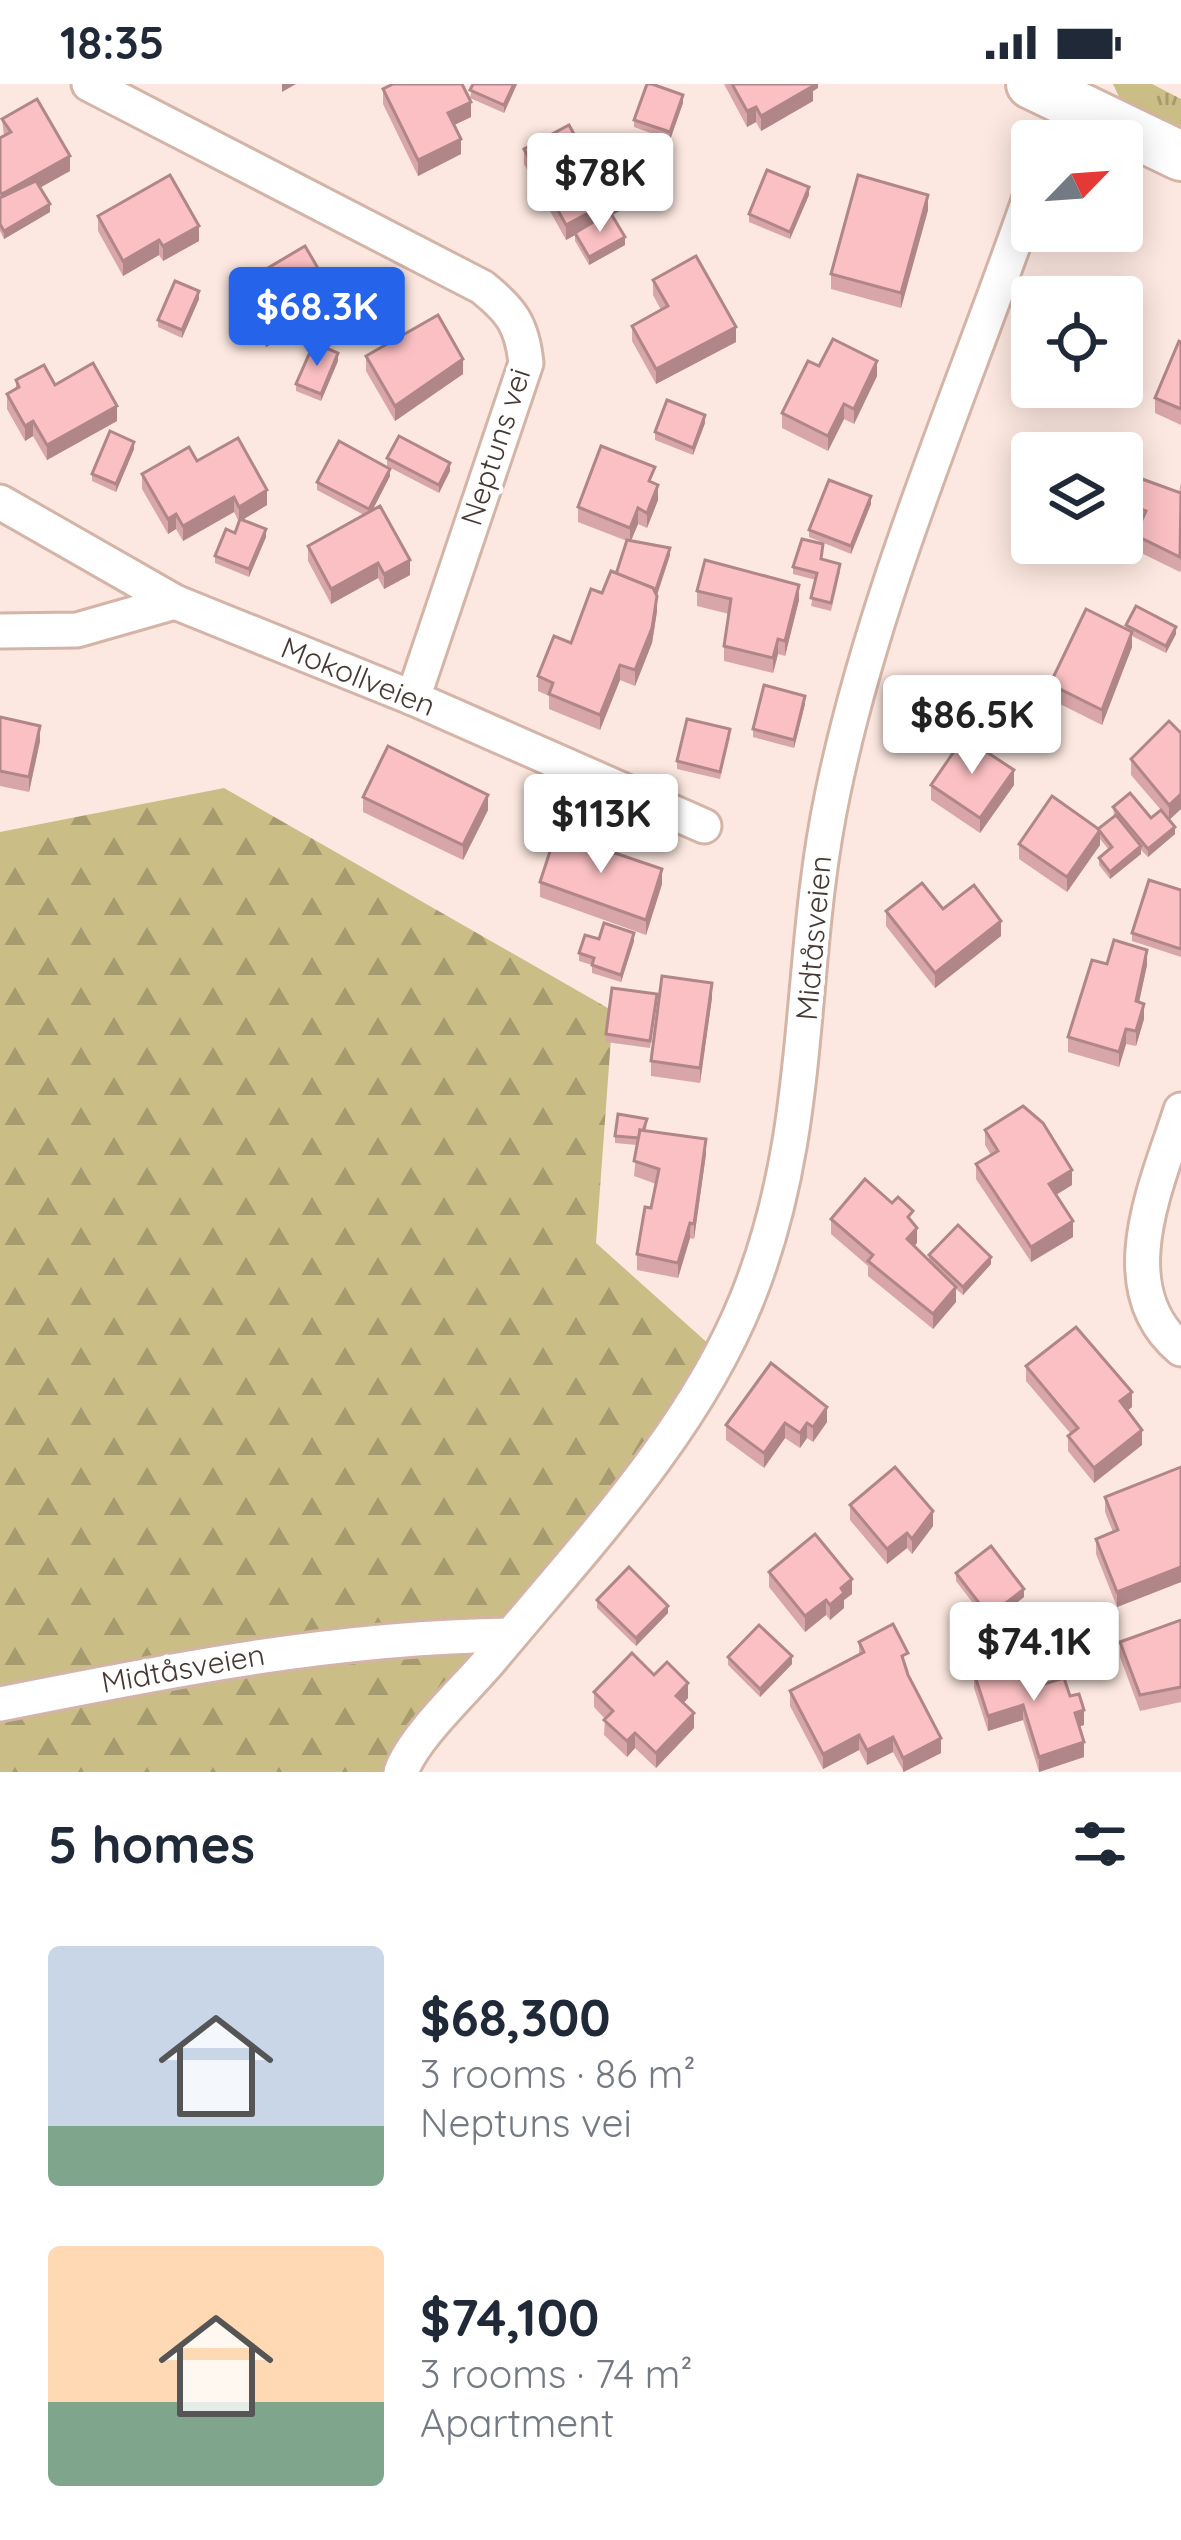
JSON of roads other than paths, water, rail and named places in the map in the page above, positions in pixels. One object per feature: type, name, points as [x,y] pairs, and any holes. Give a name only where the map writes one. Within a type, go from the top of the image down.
[{"type":"main road","points":[[1039,86],[1181,156]]},
{"type":"street","name":"Neptuns vei","points":[[89,84],[482,287],[511,310],[523,331],[526,363],[413,698]]},
{"type":"street","name":"Midtåsveien","points":[[401,1772],[694,1401],[747,1299],[779,1206],[799,1108],[819,867],[860,667],[1011,250]]},
{"type":"street","name":"Mokollveien","points":[[0,502],[175,602],[413,698],[704,826]]},
{"type":"street","points":[[0,631],[77,629],[175,602]]},
{"type":"street","points":[[1181,1110],[1146,1220],[1142,1282],[1160,1331],[1181,1349]]},
{"type":"street","name":"Midtåsveien","points":[[0,1703],[254,1655],[408,1636],[511,1635]]}]
